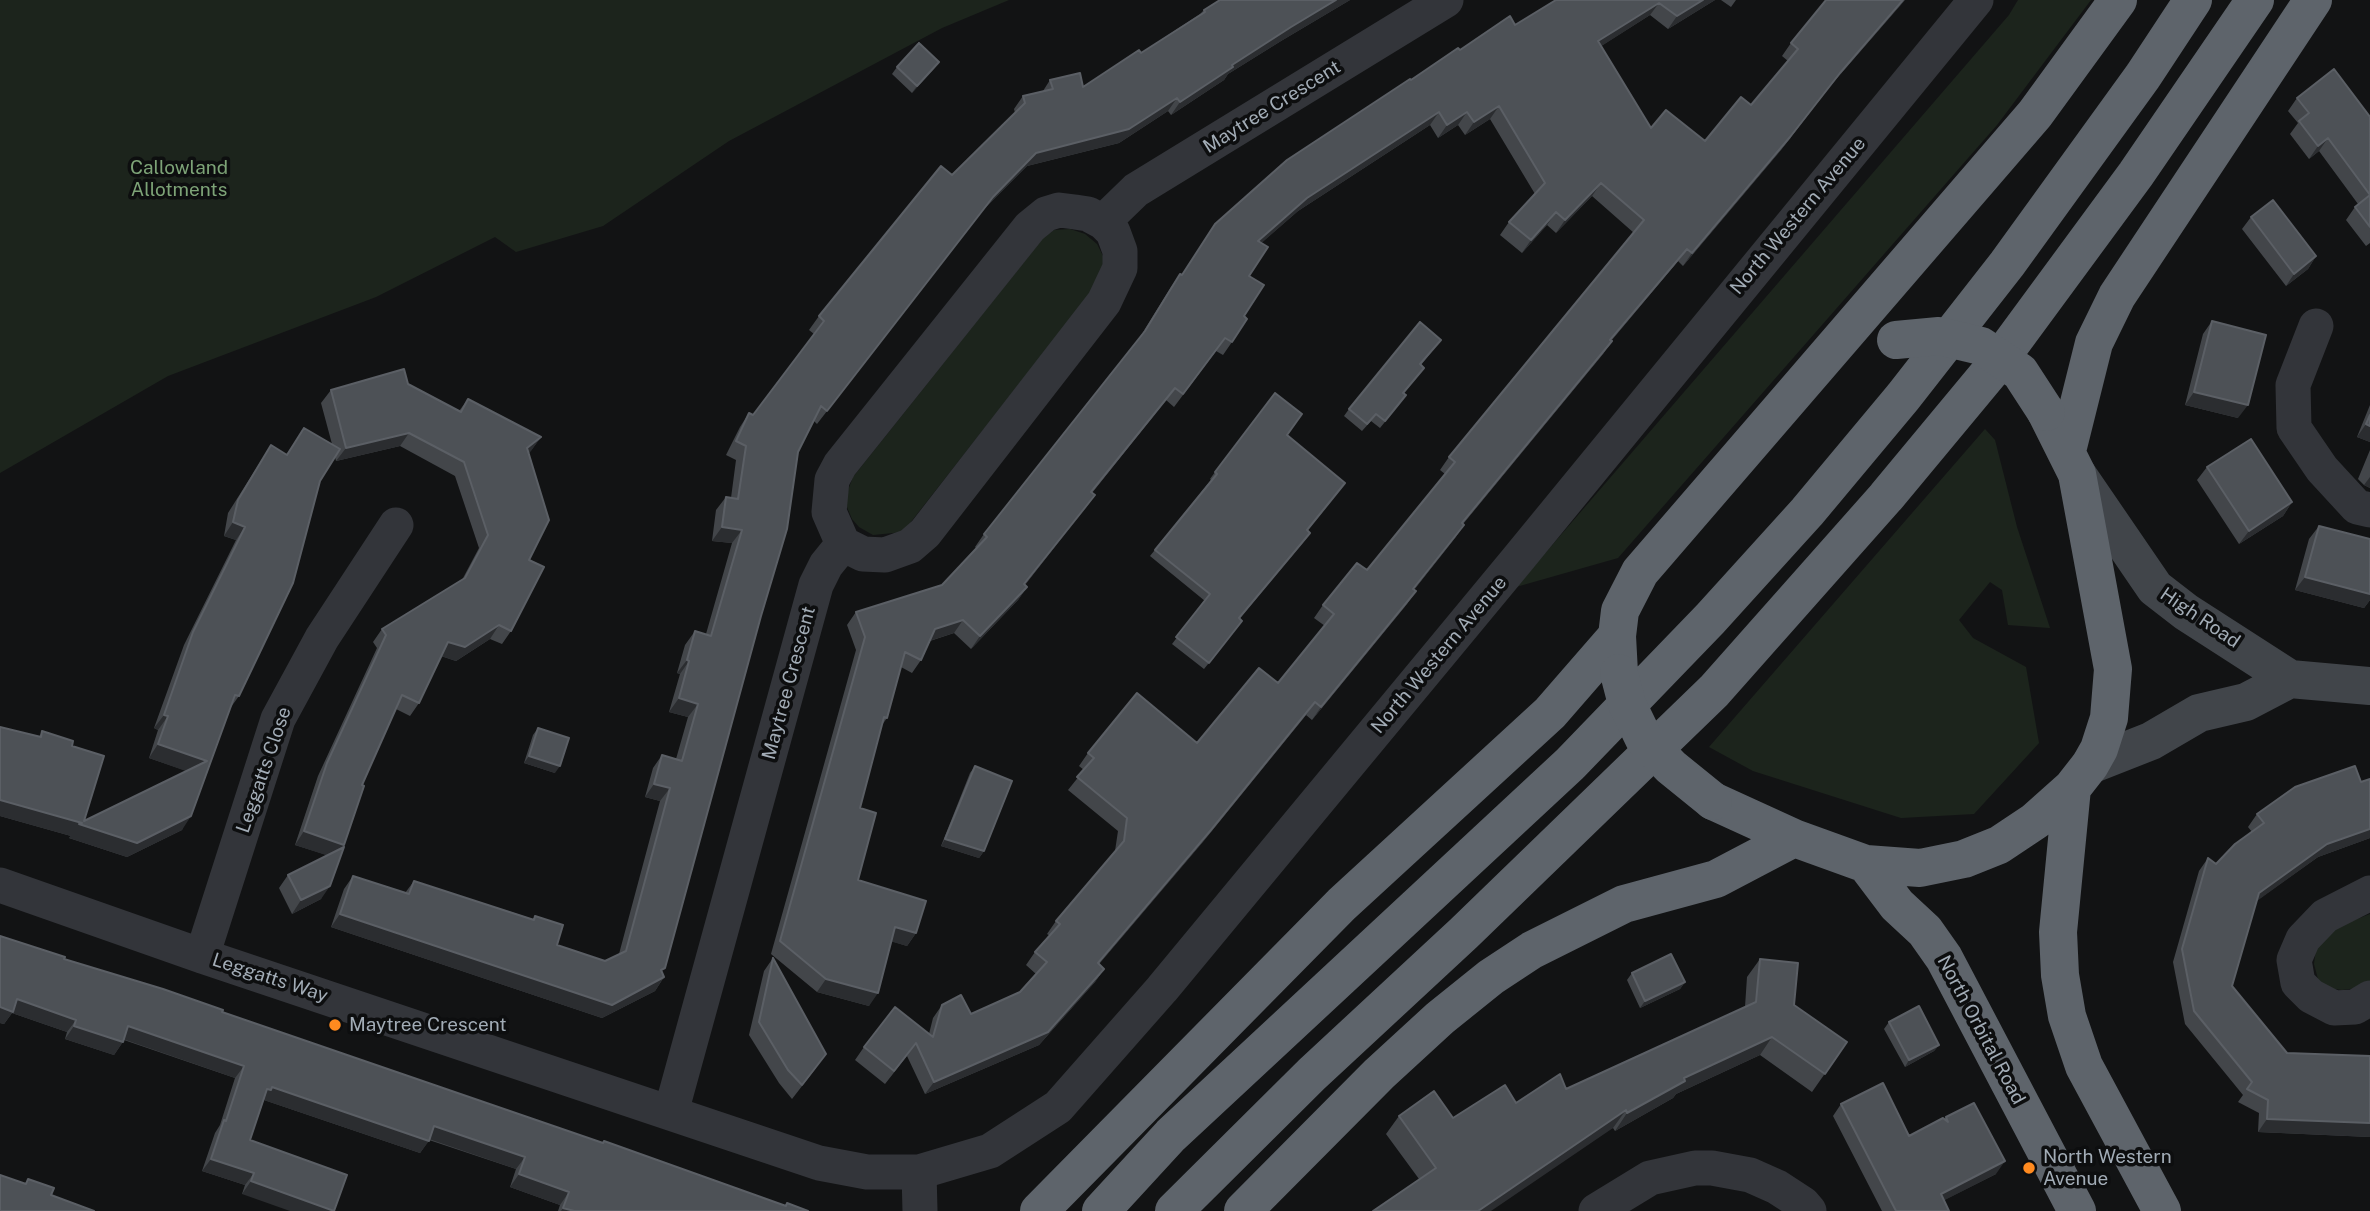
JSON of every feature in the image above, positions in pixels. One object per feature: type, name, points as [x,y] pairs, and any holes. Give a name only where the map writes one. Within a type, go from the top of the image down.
[{"type":"highway","points":[[1816,368],[1853,351],[1896,340],[1939,336],[1981,346],[2020,372],[2046,412],[2072,463],[2113,669],[2109,718],[2099,749],[2081,776],[2035,821],[1999,845],[1964,859],[1920,868],[1866,864],[1794,838],[1713,801],[1671,767],[1644,739],[1626,704],[1618,655],[1620,611],[1640,572],[2035,114],[2118,0]]},
{"type":"highway","points":[[1101,1211],[1171,1135],[1570,764],[1710,619],[1807,512],[1903,397],[2031,230],[2143,76],[2193,0]]},
{"type":"highway","points":[[1174,1211],[1312,1074],[1464,933],[1714,691],[1886,497],[1994,367],[2137,174],[2255,0]]},
{"type":"highway","points":[[2072,463],[2094,343],[2117,296],[2313,0]]},
{"type":"highway","points":[[1039,1211],[1342,904],[1550,713],[1618,655]]},
{"type":"highway","points":[[2081,776],[2058,932],[2060,975],[2067,1016],[2084,1066],[2162,1211]]},
{"type":"highway","points":[[1243,1211],[1379,1074],[1440,1018],[1491,977],[1532,950],[1624,904],[1716,879],[1794,838]]},
{"type":"highway","name":"North Orbital Road","points":[[1866,864],[1897,905],[1925,931],[1944,958],[2077,1211]]},
{"type":"street","name":"Maytree Crescent","points":[[1103,222],[1136,190],[1447,0]]},
{"type":"street","name":"North Western Avenue","points":[[819,1163],[867,1172],[919,1172],[990,1151],[1058,1107],[1162,989],[1976,0]]},
{"type":"street","points":[[1059,210],[1088,214],[1103,222],[1113,232],[1120,251],[1120,268],[1104,302],[925,533],[910,546],[885,555],[863,554],[843,544],[829,512],[832,480],[840,465],[1030,227],[1046,214],[1059,210]]},
{"type":"street","points":[[2316,326],[2293,385],[2294,428],[2322,469],[2357,507],[2370,510]]},
{"type":"street","name":"High Road","points":[[2072,463],[2155,588],[2186,612],[2290,678],[2370,686]]},
{"type":"street","name":"Leggatts Close","points":[[202,956],[278,719],[322,638],[396,525]]},
{"type":"street","name":"Maytree Crescent","points":[[671,1112],[816,585],[826,565],[843,544]]},
{"type":"street","points":[[2081,776],[2199,713],[2246,702],[2290,678]]},
{"type":"street","name":"Leggatts Way","points":[[0,885],[202,956],[819,1163]]},
{"type":"street","points":[[2370,893],[2325,916],[2303,939],[2294,960],[2298,983],[2311,996],[2334,1008],[2355,1007],[2370,998]]},
{"type":"street","points":[[1595,1211],[1650,1178],[1712,1167],[1750,1175],[1777,1187],[1809,1211]]},
{"type":"street","points":[[919,1172],[919,1211]]},
{"type":"green space","name":"Callowland Allotments","points":[[0,0],[1009,0],[942,28],[729,141],[603,226],[516,252],[495,237],[376,297],[168,376],[0,473]]},
{"type":"green space","points":[[2018,0],[2091,0],[1997,125],[1618,558],[1516,587],[2009,15]]},
{"type":"green space","points":[[1070,229],[1085,234],[1097,244],[1103,256],[1103,271],[1095,287],[903,532],[873,535],[859,527],[847,507],[847,493],[853,477],[1043,238],[1054,230]]},
{"type":"green space","points":[[1985,429],[1995,440],[2017,527],[2050,628],[2008,625],[2002,590],[1990,582],[1959,620],[1973,638],[2026,667],[2039,743],[1974,814],[1901,818],[1753,771],[1709,747]]},
{"type":"green space","points":[[2370,914],[2370,984],[2342,990],[2327,988],[2318,979],[2314,964],[2316,949],[2339,926]]},
{"type":"building","points":[[1220,0],[1336,0],[1232,65],[1233,67],[1180,102],[1177,98],[1129,129],[1036,153],[993,197],[827,411],[821,406],[798,452],[787,529],[665,968],[661,970],[664,977],[612,1005],[340,914],[353,876],[409,894],[414,881],[534,920],[535,916],[563,925],[557,945],[605,961],[626,951],[670,788],[654,784],[662,755],[682,761],[698,704],[679,698],[689,661],[687,660],[695,631],[711,636],[742,530],[722,527],[726,497],[738,499],[746,446],[736,441],[749,413],[753,415],[824,321],[819,316],[941,166],[952,175],[1025,103],[1023,96],[1053,89],[1050,80],[1080,73],[1083,87],[1139,50],[1141,53]]},
{"type":"building","points":[[1556,0],[1703,0],[1677,16],[1659,3],[1598,41],[1651,128],[1666,110],[1705,141],[1741,97],[1751,105],[1798,49],[1791,43],[1826,0],[1903,0],[1692,253],[1687,249],[1610,340],[1612,341],[1462,523],[1464,525],[1413,589],[1416,591],[1321,707],[1315,702],[1098,963],[1104,969],[1048,1032],[934,1082],[916,1043],[894,1071],[864,1047],[895,1007],[933,1037],[942,1005],[961,995],[971,1014],[1020,992],[1047,962],[1035,952],[1060,924],[1056,921],[1124,841],[1127,818],[1077,777],[1094,758],[1088,753],[1137,693],[1197,743],[1259,668],[1278,683],[1334,614],[1323,605],[1357,563],[1367,570],[1455,462],[1449,457],[1644,220],[1601,183],[1565,220],[1556,212],[1531,240],[1509,222],[1545,183],[1499,106],[1474,122],[1467,112],[1447,125],[1439,112],[1307,198],[1258,241],[1268,247],[1249,276],[1264,285],[1244,316],[1247,319],[1232,342],[1225,338],[1183,394],[1175,388],[1091,492],[1095,495],[1024,584],[1027,587],[980,636],[963,620],[935,629],[921,660],[905,652],[887,718],[884,717],[860,808],[876,813],[858,880],[926,901],[916,933],[895,927],[878,993],[826,979],[780,941],[865,637],[856,612],[942,585],[987,537],[984,534],[1145,331],[1215,224],[1287,160],[1510,16],[1515,25]]},
{"type":"building","points":[[919,43],[939,62],[917,86],[897,67]]},
{"type":"building","points":[[2334,69],[2370,117],[2370,195],[2328,138],[2318,146],[2299,121],[2309,113],[2297,98]]},
{"type":"building","points":[[2370,195],[2370,227],[2355,207]]},
{"type":"building","points":[[2273,200],[2316,256],[2294,274],[2251,217]]},
{"type":"building","points":[[2212,321],[2266,335],[2248,405],[2194,392]]},
{"type":"building","points":[[1420,322],[1441,340],[1420,364],[1424,368],[1385,421],[1376,414],[1367,424],[1349,409]]},
{"type":"building","points":[[404,369],[408,384],[461,412],[468,399],[541,437],[527,448],[549,520],[529,560],[544,567],[511,631],[499,625],[465,647],[448,642],[419,703],[402,695],[362,785],[364,786],[344,845],[304,831],[327,763],[386,635],[382,629],[465,578],[488,535],[464,462],[409,433],[346,448],[331,390]]},
{"type":"building","points":[[1275,393],[1302,414],[1287,435],[1345,483],[1307,530],[1310,533],[1239,618],[1242,621],[1209,663],[1176,637],[1210,594],[1155,550],[1217,474],[1215,472]]},
{"type":"building","points":[[304,428],[340,449],[320,481],[293,583],[239,696],[235,695],[191,816],[137,843],[79,824],[82,823],[0,800],[0,727],[41,737],[42,731],[73,741],[72,746],[104,756],[84,821],[207,761],[158,744],[168,716],[164,715],[193,632],[245,527],[233,522],[238,500],[271,445],[287,455]]},
{"type":"building","points":[[2251,439],[2292,502],[2249,531],[2207,467]]},
{"type":"building","points":[[2319,526],[2370,539],[2370,594],[2305,577]]},
{"type":"building","points":[[538,728],[569,738],[560,766],[529,756]]},
{"type":"building","points":[[975,766],[1012,781],[984,851],[945,839]]},
{"type":"building","points":[[2355,766],[2361,782],[2370,779],[2370,829],[2327,844],[2259,893],[2232,986],[2287,1053],[2370,1056],[2370,1123],[2267,1119],[2268,1100],[2247,1089],[2252,1082],[2194,1011],[2182,949],[2208,858],[2216,864],[2235,844],[2264,823],[2257,814],[2295,787]]},
{"type":"building","points":[[344,847],[330,886],[301,900],[288,875]]},
{"type":"building","points":[[0,936],[163,989],[223,1010],[222,1012],[603,1143],[604,1141],[786,1206],[787,1203],[808,1211],[574,1211],[563,1208],[569,1192],[519,1174],[525,1157],[434,1126],[429,1141],[272,1087],[271,1090],[267,1089],[250,1140],[347,1175],[334,1211],[251,1181],[254,1173],[211,1159],[244,1066],[128,1026],[123,1042],[74,1026],[76,1020],[17,999],[13,1012],[0,1007]]},
{"type":"building","points":[[1671,954],[1685,982],[1645,1001],[1632,973]]},
{"type":"building","points":[[773,958],[826,1054],[802,1085],[788,1070],[759,1022]]},
{"type":"building","points":[[1760,959],[1798,963],[1794,1005],[1847,1042],[1825,1074],[1772,1037],[1684,1078],[1685,1081],[1627,1113],[1626,1110],[1478,1211],[1373,1211],[1436,1168],[1399,1116],[1434,1091],[1453,1118],[1505,1085],[1516,1103],[1560,1074],[1566,1089],[1756,1002]]},
{"type":"building","points":[[1919,1006],[1939,1045],[1909,1060],[1889,1022]]},
{"type":"building","points":[[1883,1083],[1909,1136],[1943,1118],[1948,1122],[1946,1117],[1974,1103],[2005,1161],[1941,1194],[1949,1211],[1896,1211],[1841,1104]]},
{"type":"building","points":[[0,1175],[26,1184],[28,1179],[54,1188],[51,1195],[94,1211],[0,1211]]},
{"type":"place","name":"Maytree Crescent","points":[[335,1025]]},
{"type":"place","name":"North Western Avenue","points":[[2029,1168]]}]
